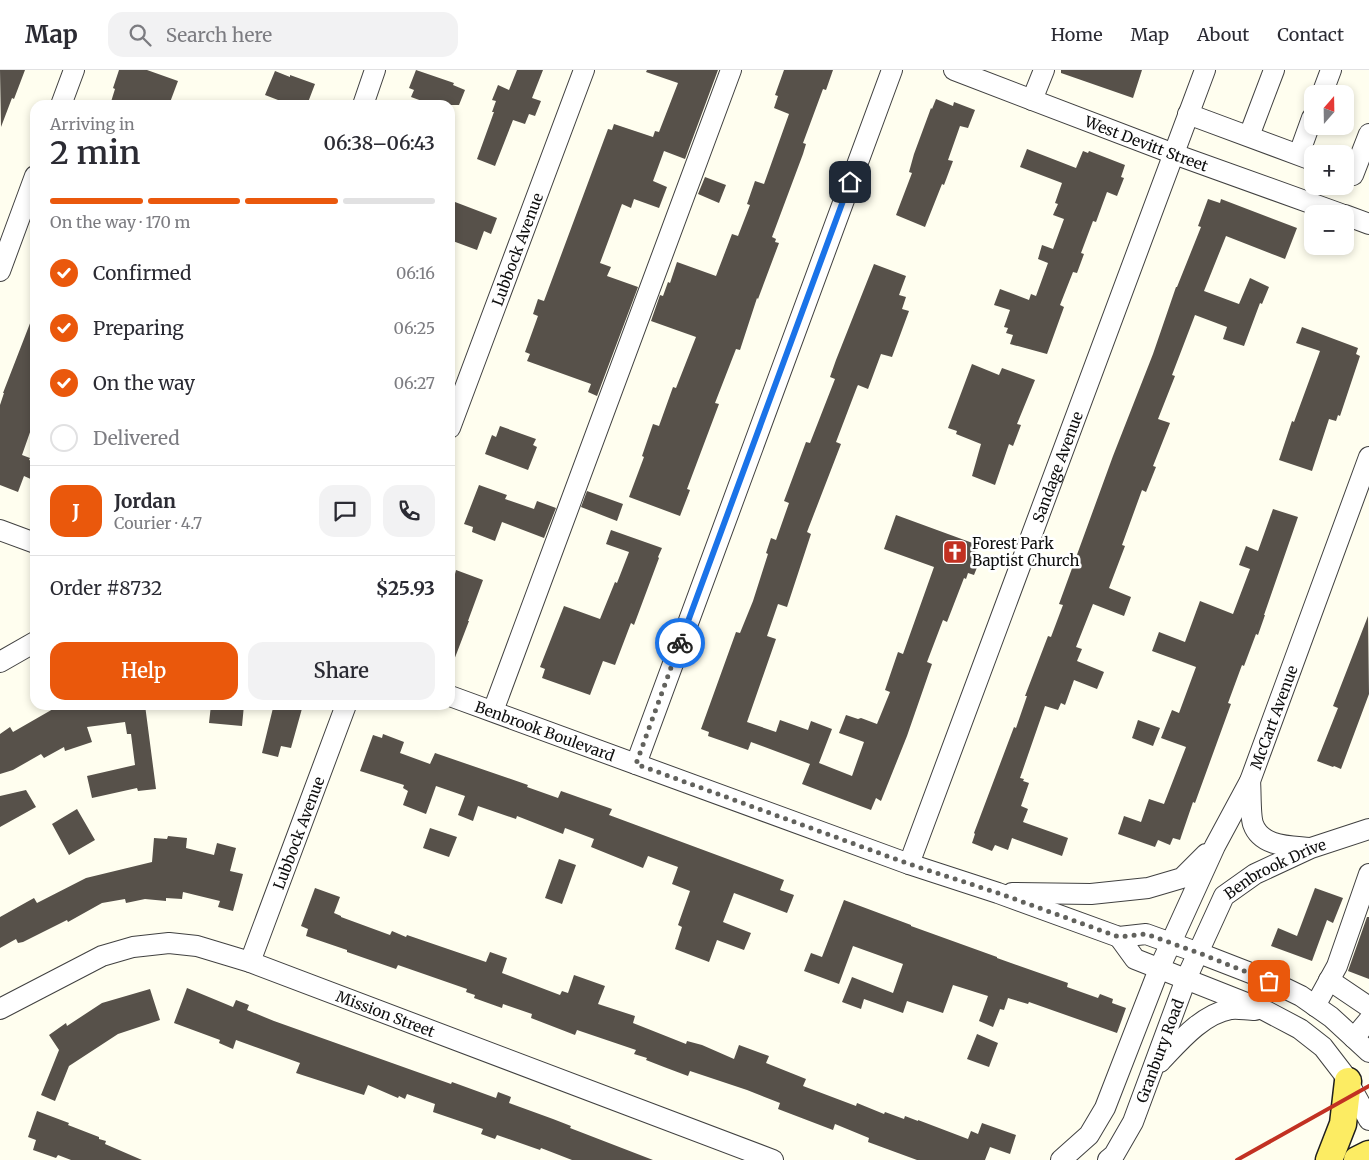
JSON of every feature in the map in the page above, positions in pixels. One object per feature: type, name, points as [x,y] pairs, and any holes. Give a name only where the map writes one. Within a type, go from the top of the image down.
[{"type":"main road","points":[[1329,1160],[1343,1124],[1348,1081]]},
{"type":"main road","points":[[1357,1160],[1369,1154]]},
{"type":"street","points":[[63,100],[74,70]]},
{"type":"street","points":[[365,100],[375,70]]},
{"type":"street","name":"Lubbock Avenue","points":[[455,415],[584,70]]},
{"type":"street","points":[[492,712],[731,70]]},
{"type":"street","points":[[636,764],[892,70]]},
{"type":"street","name":"West Devitt Street","points":[[954,70],[1174,154],[1316,205]]},
{"type":"street","points":[[1032,100],[1044,70]]},
{"type":"street","name":"Sandage Avenue","points":[[909,864],[1205,70]]},
{"type":"street","points":[[1249,136],[1274,70]]},
{"type":"street","points":[[1325,85],[1331,70]]},
{"type":"street","points":[[1188,114],[1304,156]]},
{"type":"street","points":[[1356,176],[1369,134]]},
{"type":"street","points":[[0,271],[30,190]]},
{"type":"street","points":[[1354,218],[1369,224]]},
{"type":"street","name":"McCart Avenue","points":[[1158,969],[1172,943],[1215,846],[1250,781],[1369,457]]},
{"type":"street","points":[[0,530],[30,541]]},
{"type":"street","points":[[0,662],[30,644]]},
{"type":"street","name":"Benbrook Boulevard","points":[[455,698],[909,864],[998,893],[1119,937],[1146,934],[1172,943],[1203,944],[1266,980],[1301,996],[1331,1017],[1369,1052]]},
{"type":"street","name":"Lubbock Avenue","points":[[250,962],[344,710]]},
{"type":"street","points":[[1250,781],[1253,824],[1258,832],[1272,843],[1310,848]]},
{"type":"street","name":"Benbrook Drive","points":[[1203,944],[1224,896],[1254,874],[1310,848],[1369,829]]},
{"type":"street","points":[[998,893],[1090,894],[1148,888],[1182,878],[1215,846]]},
{"type":"street","points":[[1315,1006],[1337,966],[1368,880]]},
{"type":"street","points":[[1119,937],[1135,959],[1264,1010],[1300,1029],[1323,1048],[1348,1081],[1369,1120]]},
{"type":"street","name":"Mission Street","points":[[0,1009],[102,956],[133,947],[169,943],[197,946],[250,962],[773,1160]]},
{"type":"street","name":"Granbury Road","points":[[1108,1160],[1114,1155],[1133,1122],[1186,979],[1203,944]]},
{"type":"street","name":"Granbury Road","points":[[1061,1160],[1089,1135],[1105,1108],[1158,969]]},
{"type":"street","points":[[1329,980],[1369,1007]]},
{"type":"street","points":[[1154,1069],[1176,1044],[1207,1018],[1231,1009],[1264,1010]]},
{"type":"street","points":[[1354,1038],[1369,1020]]},
{"type":"building","points":[[0,70],[25,70],[1,127]]},
{"type":"building","points":[[119,70],[147,70],[178,81],[171,100],[112,100],[115,89],[113,88]]},
{"type":"building","points":[[416,70],[454,83],[453,85],[465,90],[459,105],[455,105],[455,100],[419,100],[411,97],[414,90],[409,88]]},
{"type":"building","points":[[517,70],[543,70],[532,98],[541,101],[535,116],[529,114],[525,124],[513,120],[495,166],[477,159],[494,112],[492,112],[496,101],[492,100],[498,85],[509,90]]},
{"type":"building","points":[[647,70],[718,70],[685,159],[664,151],[653,181],[667,187],[659,208],[634,199],[631,208],[622,204],[600,263],[611,267],[607,276],[638,287],[597,396],[588,392],[591,384],[527,361],[530,354],[525,352],[538,316],[533,314],[538,299],[544,301],[608,129],[612,130],[614,124],[653,137],[655,131],[659,132],[678,83],[646,72]]},
{"type":"building","points":[[784,70],[833,70],[826,90],[823,89],[803,143],[806,144],[803,154],[772,237],[776,239],[775,242],[779,243],[757,298],[740,350],[736,349],[715,403],[719,404],[687,489],[690,490],[680,516],[629,497],[644,457],[642,456],[653,424],[659,426],[673,387],[676,388],[696,337],[651,321],[660,295],[663,296],[668,282],[670,283],[677,262],[716,276],[732,234],[738,236],[750,205],[747,204],[755,181],[764,184],[789,114],[774,108],[778,96],[775,95]]},
{"type":"building","points":[[1061,70],[1142,70],[1133,98],[1061,73]]},
{"type":"building","points":[[275,71],[315,84],[309,100],[278,100],[265,95]]},
{"type":"building","points":[[936,99],[953,106],[954,102],[975,110],[968,128],[960,126],[948,160],[953,161],[925,227],[896,215],[912,173],[909,172],[914,154]]},
{"type":"building","points":[[1027,149],[1076,168],[1083,151],[1088,153],[1089,151],[1125,165],[1121,177],[1124,178],[1117,196],[1107,192],[1096,222],[1093,221],[1081,253],[1084,254],[1077,273],[1073,272],[1060,305],[1064,307],[1047,354],[1010,344],[1013,335],[1006,333],[1008,328],[1004,327],[1010,310],[994,305],[1000,289],[1029,300],[1031,294],[1036,296],[1048,263],[1038,259],[1042,245],[1053,249],[1064,219],[1053,215],[1058,204],[1055,203],[1062,183],[1020,167]]},
{"type":"building","points":[[705,177],[726,185],[719,203],[698,194]]},
{"type":"building","points":[[1208,199],[1220,203],[1221,199],[1297,228],[1285,259],[1226,236],[1204,291],[1239,304],[1250,278],[1269,287],[1262,304],[1260,303],[1244,346],[1223,339],[1227,327],[1195,315],[1172,375],[1175,376],[1158,419],[1170,423],[1153,466],[1156,467],[1146,492],[1142,490],[1122,545],[1125,546],[1109,588],[1131,597],[1124,616],[1093,604],[1076,647],[1082,649],[1077,661],[1104,672],[1097,689],[1074,680],[1065,705],[1061,703],[1058,710],[1045,706],[1020,778],[1029,783],[1021,806],[1028,809],[1023,822],[1068,838],[1062,856],[1012,838],[1008,850],[995,845],[992,851],[972,843],[974,833],[1014,727],[1016,728],[1027,696],[1025,696],[1048,636],[1051,637],[1063,605],[1059,604],[1113,456],[1153,354],[1176,287],[1201,227],[1198,226]]},
{"type":"building","points":[[455,202],[497,218],[491,234],[484,231],[477,250],[455,242]]},
{"type":"building","points":[[874,264],[906,276],[899,295],[906,297],[902,309],[909,311],[892,357],[881,354],[868,389],[858,385],[857,387],[836,442],[841,444],[807,532],[811,534],[787,607],[778,604],[767,636],[776,639],[747,722],[776,732],[780,720],[808,730],[811,721],[832,729],[819,763],[852,776],[864,742],[839,733],[846,715],[877,724],[890,692],[885,690],[898,652],[903,654],[934,567],[884,549],[896,515],[978,545],[975,552],[982,555],[974,575],[968,573],[966,579],[964,578],[947,622],[943,620],[927,662],[932,664],[907,736],[881,801],[876,798],[871,810],[802,784],[810,764],[751,742],[748,750],[708,736],[709,732],[701,729],[736,632],[740,633],[753,601],[768,554],[766,553],[771,538],[776,540],[789,503],[784,501],[806,442],[810,443],[835,379],[830,377]]},
{"type":"building","points":[[30,323],[30,432],[22,455],[30,458],[30,479],[24,476],[18,492],[0,485],[0,405]]},
{"type":"building","points":[[1302,327],[1358,348],[1356,354],[1360,356],[1340,416],[1338,415],[1336,421],[1329,419],[1312,471],[1279,460],[1292,421],[1294,422],[1320,351],[1296,343]]},
{"type":"building","points":[[972,364],[999,375],[1002,368],[1035,380],[1017,424],[1021,425],[1013,446],[1009,444],[995,485],[972,476],[981,444],[956,434],[957,431],[948,428]]},
{"type":"building","points":[[500,426],[536,439],[533,445],[537,447],[528,470],[485,454],[492,435],[496,437]]},
{"type":"building","points":[[479,485],[507,495],[505,499],[534,509],[537,501],[556,508],[544,538],[502,522],[495,541],[472,532],[473,527],[464,524]]},
{"type":"building","points":[[587,491],[623,504],[617,521],[581,507]]},
{"type":"building","points":[[1273,509],[1298,517],[1258,635],[1256,634],[1244,666],[1242,665],[1228,703],[1231,704],[1180,840],[1173,838],[1170,845],[1158,840],[1155,847],[1118,834],[1124,816],[1141,822],[1149,799],[1164,804],[1186,747],[1161,738],[1172,710],[1179,713],[1196,667],[1152,651],[1159,632],[1185,642],[1200,601],[1233,614],[1250,569],[1239,565],[1246,546],[1258,551]]},
{"type":"building","points":[[611,530],[662,548],[634,625],[631,623],[615,665],[603,661],[590,695],[542,678],[545,669],[540,667],[564,606],[600,619],[629,552],[606,544]]},
{"type":"building","points":[[456,570],[483,580],[455,658]]},
{"type":"building","points":[[1368,616],[1369,694],[1341,769],[1317,761],[1338,708],[1333,706]]},
{"type":"building","points":[[51,710],[146,710],[156,789],[138,791],[137,788],[92,798],[87,776],[135,765],[131,734],[127,734],[125,722],[87,727],[92,742],[65,751],[64,747],[44,758],[41,754],[13,770],[0,774],[0,734],[10,727],[13,732]]},
{"type":"building","points":[[210,710],[244,710],[242,726],[209,723]]},
{"type":"building","points":[[273,710],[302,710],[291,748],[281,746],[278,757],[262,753]]},
{"type":"building","points":[[1138,720],[1160,728],[1153,746],[1132,738]]},
{"type":"building","points":[[383,734],[404,742],[400,753],[430,764],[435,753],[528,785],[527,787],[558,798],[561,791],[612,809],[609,815],[784,880],[780,890],[794,895],[787,913],[734,893],[723,922],[751,933],[744,950],[717,940],[709,962],[675,949],[682,927],[678,925],[690,891],[672,884],[678,867],[648,856],[643,868],[591,847],[594,839],[565,828],[563,834],[517,816],[516,819],[478,806],[473,821],[458,815],[465,796],[436,786],[426,814],[403,805],[408,791],[403,788],[404,785],[360,771],[373,735],[382,738]]},
{"type":"building","points":[[26,790],[36,807],[0,827],[0,796]]},
{"type":"building","points":[[77,809],[95,840],[69,855],[52,824]]},
{"type":"building","points":[[430,828],[457,837],[449,857],[423,848]]},
{"type":"building","points":[[168,836],[187,838],[186,848],[214,855],[217,843],[236,848],[230,871],[243,874],[233,911],[218,907],[220,901],[183,892],[182,899],[166,898],[166,901],[145,899],[126,903],[125,899],[102,903],[68,922],[67,920],[23,942],[18,943],[16,939],[0,948],[0,917],[34,898],[37,903],[86,878],[152,862],[154,838],[167,839]]},
{"type":"building","points":[[559,859],[576,865],[562,904],[545,898]]},
{"type":"building","points":[[315,888],[340,897],[334,913],[341,917],[390,935],[392,931],[406,937],[407,935],[486,962],[490,952],[507,958],[502,973],[560,995],[562,991],[568,993],[574,975],[605,986],[598,1004],[635,1016],[633,1023],[686,1044],[687,1041],[702,1045],[734,1059],[739,1045],[769,1056],[766,1063],[806,1079],[803,1086],[856,1106],[857,1103],[884,1114],[885,1112],[904,1119],[905,1116],[968,1139],[971,1131],[978,1134],[982,1123],[1016,1135],[1010,1154],[990,1147],[985,1160],[917,1160],[868,1142],[869,1138],[835,1124],[833,1130],[778,1109],[780,1103],[747,1090],[690,1071],[688,1076],[634,1054],[636,1050],[577,1030],[575,1035],[531,1018],[532,1014],[503,1004],[502,1008],[474,998],[475,995],[466,992],[467,989],[398,965],[396,969],[347,952],[347,950],[306,936],[308,929],[301,926]]},
{"type":"building","points":[[1315,888],[1343,898],[1333,923],[1327,920],[1312,961],[1271,946],[1278,928],[1297,936]]},
{"type":"building","points":[[844,900],[1068,983],[1067,987],[1098,998],[1100,994],[1113,999],[1112,1003],[1126,1008],[1117,1033],[1029,1002],[1028,1004],[1008,998],[1004,1010],[1000,1009],[993,1027],[979,1021],[988,996],[953,985],[943,1013],[907,1001],[903,1013],[864,999],[861,1009],[842,1002],[852,977],[893,993],[903,964],[853,946],[839,984],[804,971],[811,953],[822,957]]},
{"type":"building","points":[[1367,917],[1369,917],[1369,979],[1348,971]]},
{"type":"building","points":[[187,988],[233,1007],[236,1000],[249,1005],[247,1010],[274,1021],[451,1084],[452,1082],[496,1098],[498,1092],[511,1097],[509,1103],[653,1160],[572,1160],[541,1148],[540,1150],[497,1135],[495,1139],[481,1134],[483,1129],[433,1112],[435,1104],[407,1094],[405,1099],[399,1096],[398,1098],[368,1085],[364,1095],[296,1073],[300,1063],[236,1040],[233,1049],[219,1043],[220,1040],[174,1023]]},
{"type":"building","points":[[150,989],[160,1020],[118,1034],[69,1066],[55,1101],[41,1095],[59,1050],[49,1035],[66,1023],[67,1026],[102,1003]]},
{"type":"building","points":[[977,1034],[998,1043],[989,1067],[967,1059]]},
{"type":"building","points":[[37,1111],[99,1137],[99,1139],[106,1141],[105,1144],[142,1160],[71,1160],[58,1155],[56,1158],[33,1150],[36,1140],[28,1137]]},
{"type":"railway","points":[[1237,1160],[1369,1086]]},
{"type":"way so far","points":[[680,643],[636,764],[909,864],[998,893],[1119,937],[1146,934],[1269,981]]},
{"type":"place","name":"Forest Park Baptist Church","points":[[955,552]]},
{"type":"route","points":[[680,643],[850,182]]}]
